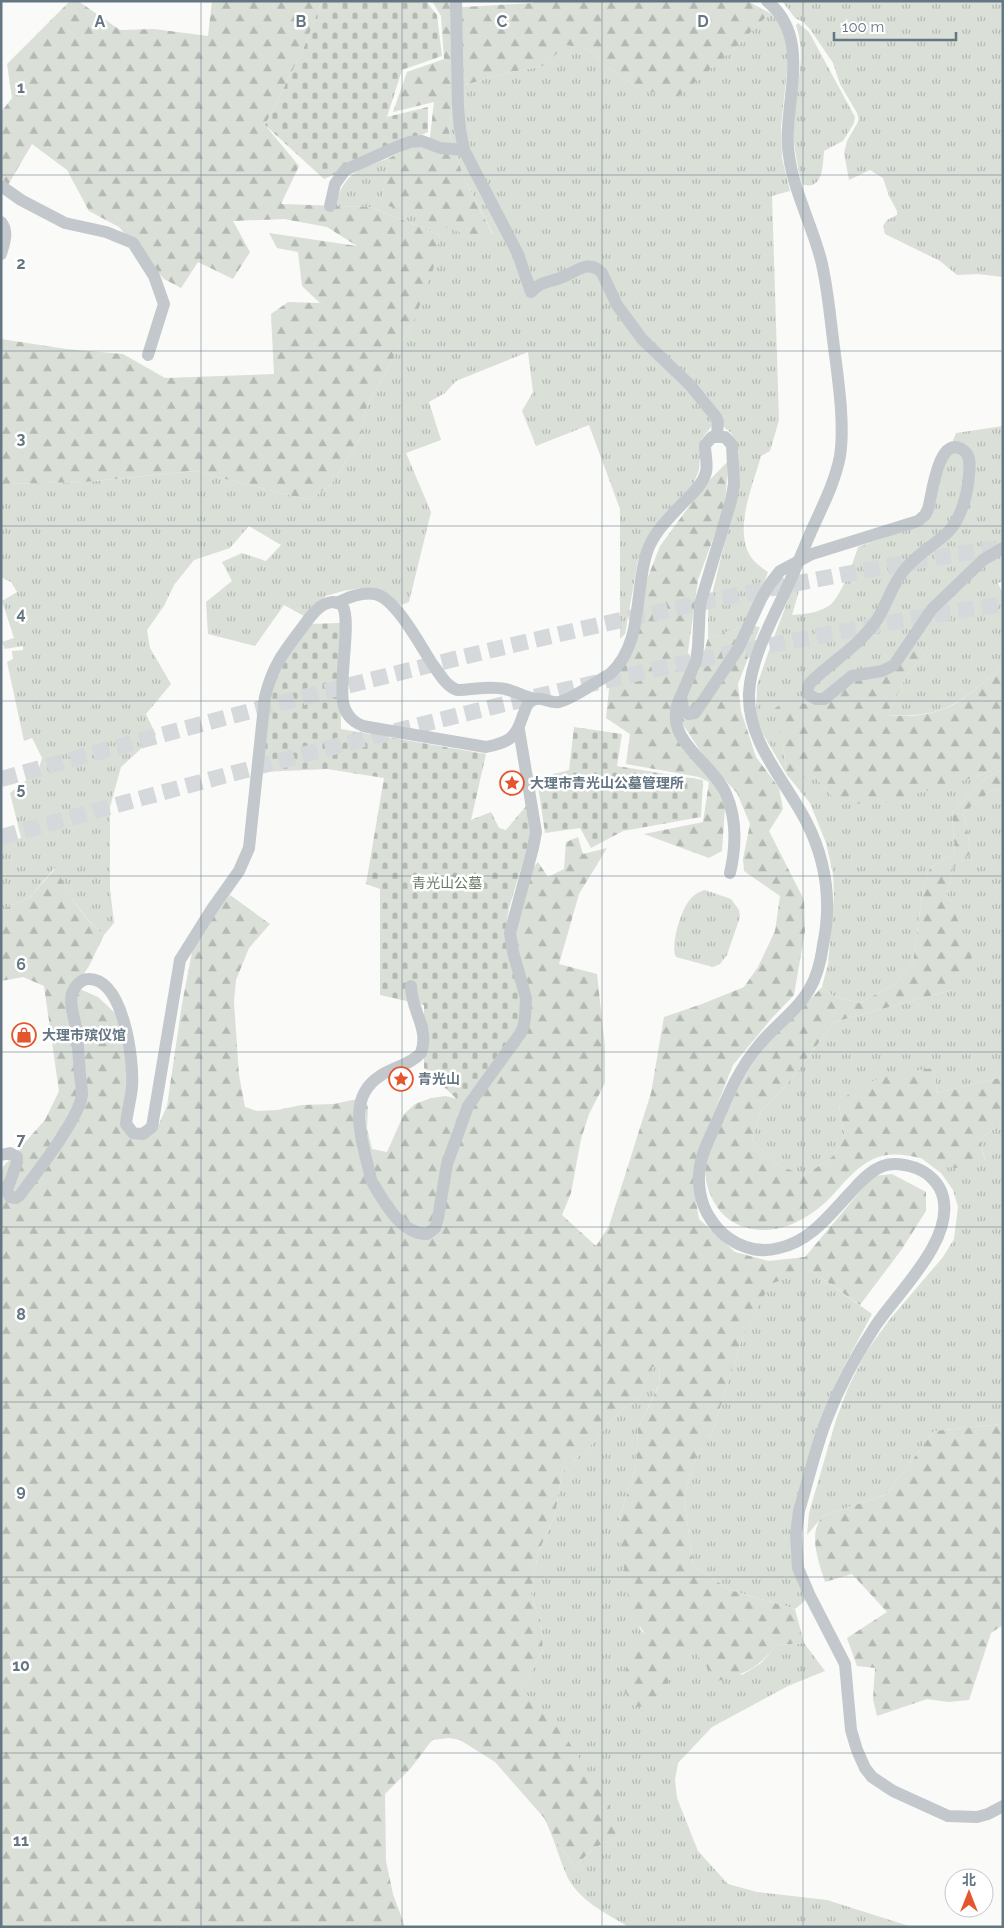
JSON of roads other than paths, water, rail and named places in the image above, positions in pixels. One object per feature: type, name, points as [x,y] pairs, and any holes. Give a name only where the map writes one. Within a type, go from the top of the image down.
[{"type":"street","points":[[456,1],[458,107],[464,150],[518,254],[531,292],[544,282],[564,277],[580,268],[589,267],[599,270],[618,305],[642,339],[690,385],[716,417],[718,436]]},
{"type":"street","points":[[767,1],[782,18],[790,35],[794,52],[788,114],[788,153],[798,194],[821,261],[827,291],[837,373],[841,438],[840,456],[834,477],[757,658],[749,696],[752,720],[764,751],[806,821],[814,840],[826,882],[828,920],[819,966],[811,988],[803,999],[754,1050],[725,1102],[700,1162],[700,1190],[707,1212],[721,1232],[734,1242],[745,1247],[766,1250],[786,1246],[806,1238],[862,1181],[884,1166],[898,1164],[919,1169],[934,1180],[939,1187],[944,1200],[944,1209],[938,1240],[862,1348],[844,1380],[826,1422],[799,1511],[796,1525],[796,1557],[802,1580],[845,1664],[851,1730],[856,1750],[872,1777],[893,1791],[948,1816],[977,1817],[988,1814],[1003,1806]]},
{"type":"street","points":[[330,206],[335,184],[345,170],[399,146],[410,142],[422,141],[440,148],[464,150]]},
{"type":"street","points":[[1,186],[21,200],[65,223],[106,232],[133,243],[154,276],[164,304],[148,355]]},
{"type":"street","points":[[1,222],[6,235],[1,254]]},
{"type":"street","points":[[1,1155],[10,1153],[17,1157],[7,1190],[10,1198],[16,1198],[72,1121],[82,1096],[78,1039],[72,997],[77,985],[85,979],[94,979],[107,987],[116,999],[128,1037],[131,1069],[132,1086],[126,1124],[132,1133],[143,1134],[150,1130],[153,1123],[157,1087],[180,960],[212,909],[239,871],[249,848],[265,697],[271,675],[286,649],[318,608],[327,603],[337,603],[351,596],[376,594],[388,600],[398,612],[442,677],[453,688],[457,690],[504,688],[535,699],[554,702],[563,700],[610,674],[616,668],[633,632],[649,547],[668,520],[694,492],[704,477],[706,470],[706,443],[710,438],[718,436],[726,438],[732,444],[733,492],[700,604],[696,662],[677,704],[676,715],[679,734],[714,775],[723,788],[729,802],[735,832],[730,873]]},
{"type":"street","points":[[681,696],[683,709],[688,714],[695,713],[738,649],[770,584],[786,567],[812,554],[896,527],[914,524],[923,518],[931,501],[940,461],[946,451],[951,448],[962,449],[968,456],[970,465],[966,493],[962,508],[954,525],[905,569],[873,626],[810,683],[808,694],[816,700],[824,699],[852,676],[882,671],[892,667],[932,609],[983,560],[1003,548]]},
{"type":"street","points":[[337,603],[343,608],[345,620],[343,702],[346,711],[355,723],[368,727],[482,747],[495,745],[510,739],[519,730]]},
{"type":"street","points":[[755,613],[773,620]]},
{"type":"street","points":[[411,986],[413,1004],[421,1020],[423,1042],[421,1053],[410,1062],[379,1076],[368,1086],[360,1101],[358,1118],[371,1180],[375,1187],[401,1222],[413,1231],[427,1234],[435,1228],[447,1164],[468,1106],[520,1034],[525,1018],[524,988],[513,952],[510,932],[536,832],[519,730],[526,705],[535,699]]},
{"type":"tunnel","points":[[1,779],[249,711],[499,648],[624,619],[876,568],[1003,547]]},
{"type":"tunnel","points":[[1,837],[249,769],[624,676],[876,625],[1003,604]]},
{"type":"place","name":"大理市青光山公墓管理所","points":[[512,783]]},
{"type":"place","name":"大理市殡仪馆","points":[[24,1035]]},
{"type":"place","name":"青光山","points":[[401,1079]]},
{"type":"park label","name":"青光山公墓","points":[[447,883]]}]
